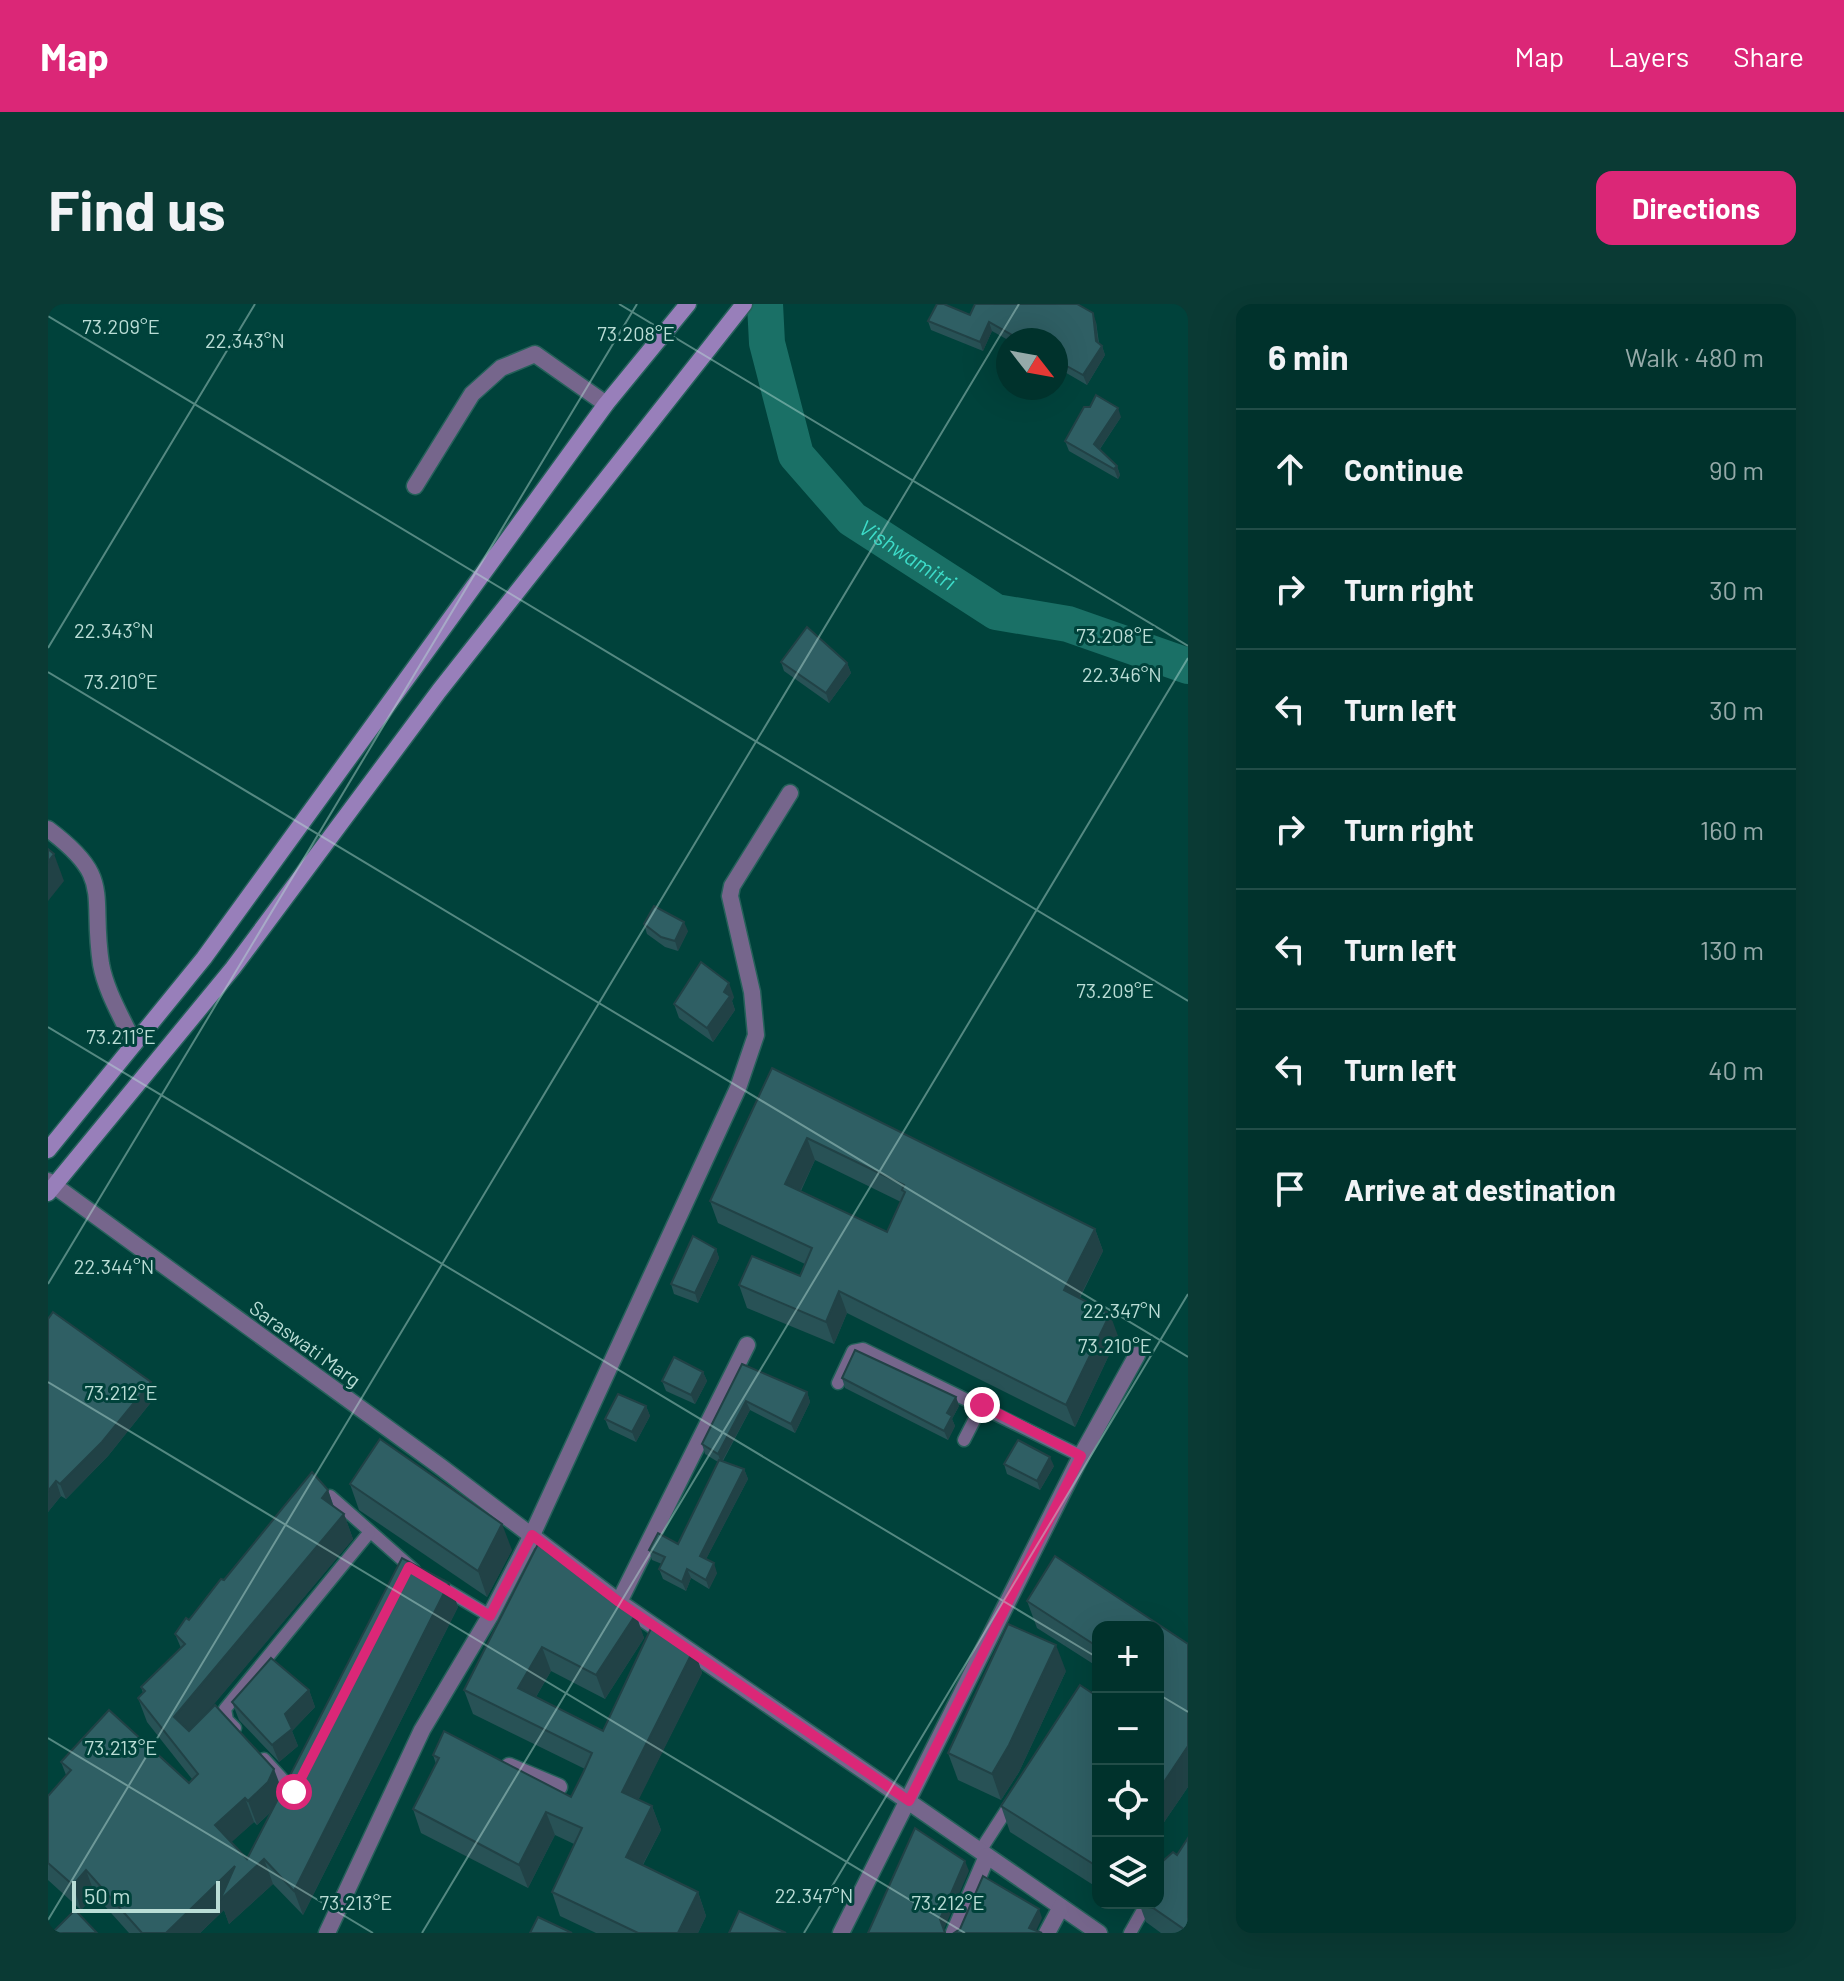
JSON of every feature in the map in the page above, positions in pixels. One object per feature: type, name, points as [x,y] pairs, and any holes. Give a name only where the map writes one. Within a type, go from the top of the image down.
[{"type":"main road","points":[[48,1150],[204,958],[606,404],[688,304]]},
{"type":"main road","points":[[50,1186],[233,968],[439,691],[744,304]]},
{"type":"street","points":[[415,486],[472,394],[501,368],[535,354],[606,404]]},
{"type":"street","points":[[327,1933],[532,1535],[755,1044],[752,992],[730,896],[790,793]]},
{"type":"street","points":[[48,829],[86,861],[95,880],[101,964],[134,1044]]},
{"type":"street","name":"Saraswati Marg","points":[[50,1186],[532,1535],[619,1602],[1099,1933]]},
{"type":"street","points":[[619,1602],[747,1345]]},
{"type":"street","points":[[841,1933],[1081,1456],[1137,1355]]},
{"type":"street","points":[[490,1758],[559,1787]]},
{"type":"street","points":[[954,1933],[984,1854]]},
{"type":"street","points":[[1047,1933],[1061,1907]]},
{"type":"lane","points":[[838,1383],[853,1351],[863,1349],[1081,1456]]},
{"type":"lane","points":[[964,1440],[982,1405]]},
{"type":"lane","points":[[330,1496],[409,1567],[490,1616]]},
{"type":"lane","points":[[246,1740],[227,1720],[225,1709],[369,1533]]},
{"type":"lane","points":[[402,1581],[409,1567]]},
{"type":"lane","points":[[256,1751],[294,1792]]},
{"type":"lane","points":[[288,1805],[302,1778]]},
{"type":"lane","points":[[984,1854],[1020,1788]]},
{"type":"lane","points":[[1130,1933],[1144,1909]]},
{"type":"building","points":[[937,304],[970,315],[975,304],[1077,304],[1093,313],[1096,341],[1102,346],[1083,375],[1068,367],[1068,328],[1000,328],[989,322],[980,342],[928,321]]},
{"type":"building","points":[[1096,395],[1118,408],[1094,444],[1117,466],[1114,469],[1065,441],[1084,407],[1090,407]]},
{"type":"building","points":[[807,627],[847,663],[826,693],[781,662]]},
{"type":"building","points":[[654,906],[684,922],[675,941],[661,937],[644,924]]},
{"type":"building","points":[[701,962],[729,983],[724,992],[730,996],[707,1028],[674,1004]]},
{"type":"building","points":[[772,1068],[1095,1229],[1064,1290],[1110,1314],[1066,1405],[839,1291],[826,1322],[739,1285],[752,1256],[800,1276],[812,1248],[710,1201]],"holes":[[[807,1138],[904,1185],[902,1190],[905,1192],[887,1232],[785,1184]]]},
{"type":"building","points":[[693,1236],[716,1249],[695,1293],[671,1284]]},
{"type":"building","points":[[53,1312],[151,1382],[102,1442],[60,1484],[56,1481],[48,1491],[48,1319]]},
{"type":"building","points":[[855,1350],[956,1397],[947,1413],[952,1416],[944,1431],[842,1378]]},
{"type":"building","points":[[674,1357],[703,1372],[691,1395],[662,1381]]},
{"type":"building","points":[[742,1364],[807,1392],[791,1424],[746,1401],[718,1454],[702,1444]]},
{"type":"building","points":[[618,1394],[646,1406],[632,1432],[605,1419]]},
{"type":"building","points":[[380,1439],[502,1524],[478,1571],[350,1484]]},
{"type":"building","points":[[1018,1440],[1050,1457],[1037,1481],[1004,1464]]},
{"type":"building","points":[[719,1460],[744,1469],[700,1556],[714,1563],[706,1580],[687,1569],[682,1582],[659,1569],[665,1557],[649,1550],[658,1533],[678,1544]]},
{"type":"building","points":[[312,1472],[328,1490],[322,1498],[344,1514],[174,1717],[189,1731],[215,1705],[274,1769],[268,1782],[248,1801],[245,1798],[215,1825],[247,1859],[402,1558],[449,1583],[294,1891],[264,1859],[220,1900],[235,1866],[166,1933],[142,1933],[86,1870],[73,1885],[48,1863],[48,1796],[71,1770],[61,1762],[109,1710],[189,1783],[198,1774],[138,1698],[145,1691],[141,1687],[185,1644],[175,1634],[186,1618],[189,1620],[221,1579],[224,1580]]},
{"type":"building","points":[[538,1544],[567,1559],[580,1569],[578,1574],[631,1606],[629,1610],[636,1614],[596,1675],[542,1647],[518,1688],[603,1731],[653,1624],[694,1649],[622,1792],[652,1806],[626,1857],[698,1892],[678,1933],[638,1933],[552,1892],[582,1828],[546,1812],[519,1865],[413,1809],[439,1758],[433,1755],[444,1731],[571,1797],[583,1773],[592,1753],[464,1690]]},
{"type":"building","points":[[1055,1556],[1153,1621],[1092,1621],[1092,1643],[1027,1601]]},
{"type":"building","points":[[1008,1624],[1056,1645],[992,1774],[948,1753]]},
{"type":"building","points":[[1164,1628],[1188,1644],[1188,1746],[1164,1782]]},
{"type":"building","points":[[271,1658],[309,1690],[285,1714],[292,1729],[272,1745],[232,1702]]},
{"type":"building","points":[[1080,1685],[1092,1693],[1092,1863],[1001,1806]]},
{"type":"building","points":[[915,1828],[965,1861],[940,1919],[945,1933],[868,1933]]},
{"type":"building","points":[[1188,1838],[1188,1932],[1155,1909],[1164,1909],[1164,1860],[1173,1852],[1177,1855]]},
{"type":"building","points":[[983,1876],[1039,1909],[1029,1928],[1042,1933],[954,1933],[960,1929]]},
{"type":"building","points":[[75,1910],[97,1933],[52,1933]]},
{"type":"building","points":[[739,1911],[786,1933],[729,1933]]},
{"type":"building","points":[[538,1917],[572,1933],[530,1933]]},
{"type":"waterway","name":"Vishwamitri","points":[[765,304],[767,343],[796,455],[852,519],[996,612],[1068,624],[1188,666]]},
{"type":"route","points":[[294,1792],[409,1567],[490,1616],[532,1535],[619,1602],[909,1801],[1081,1456],[982,1405]]}]
